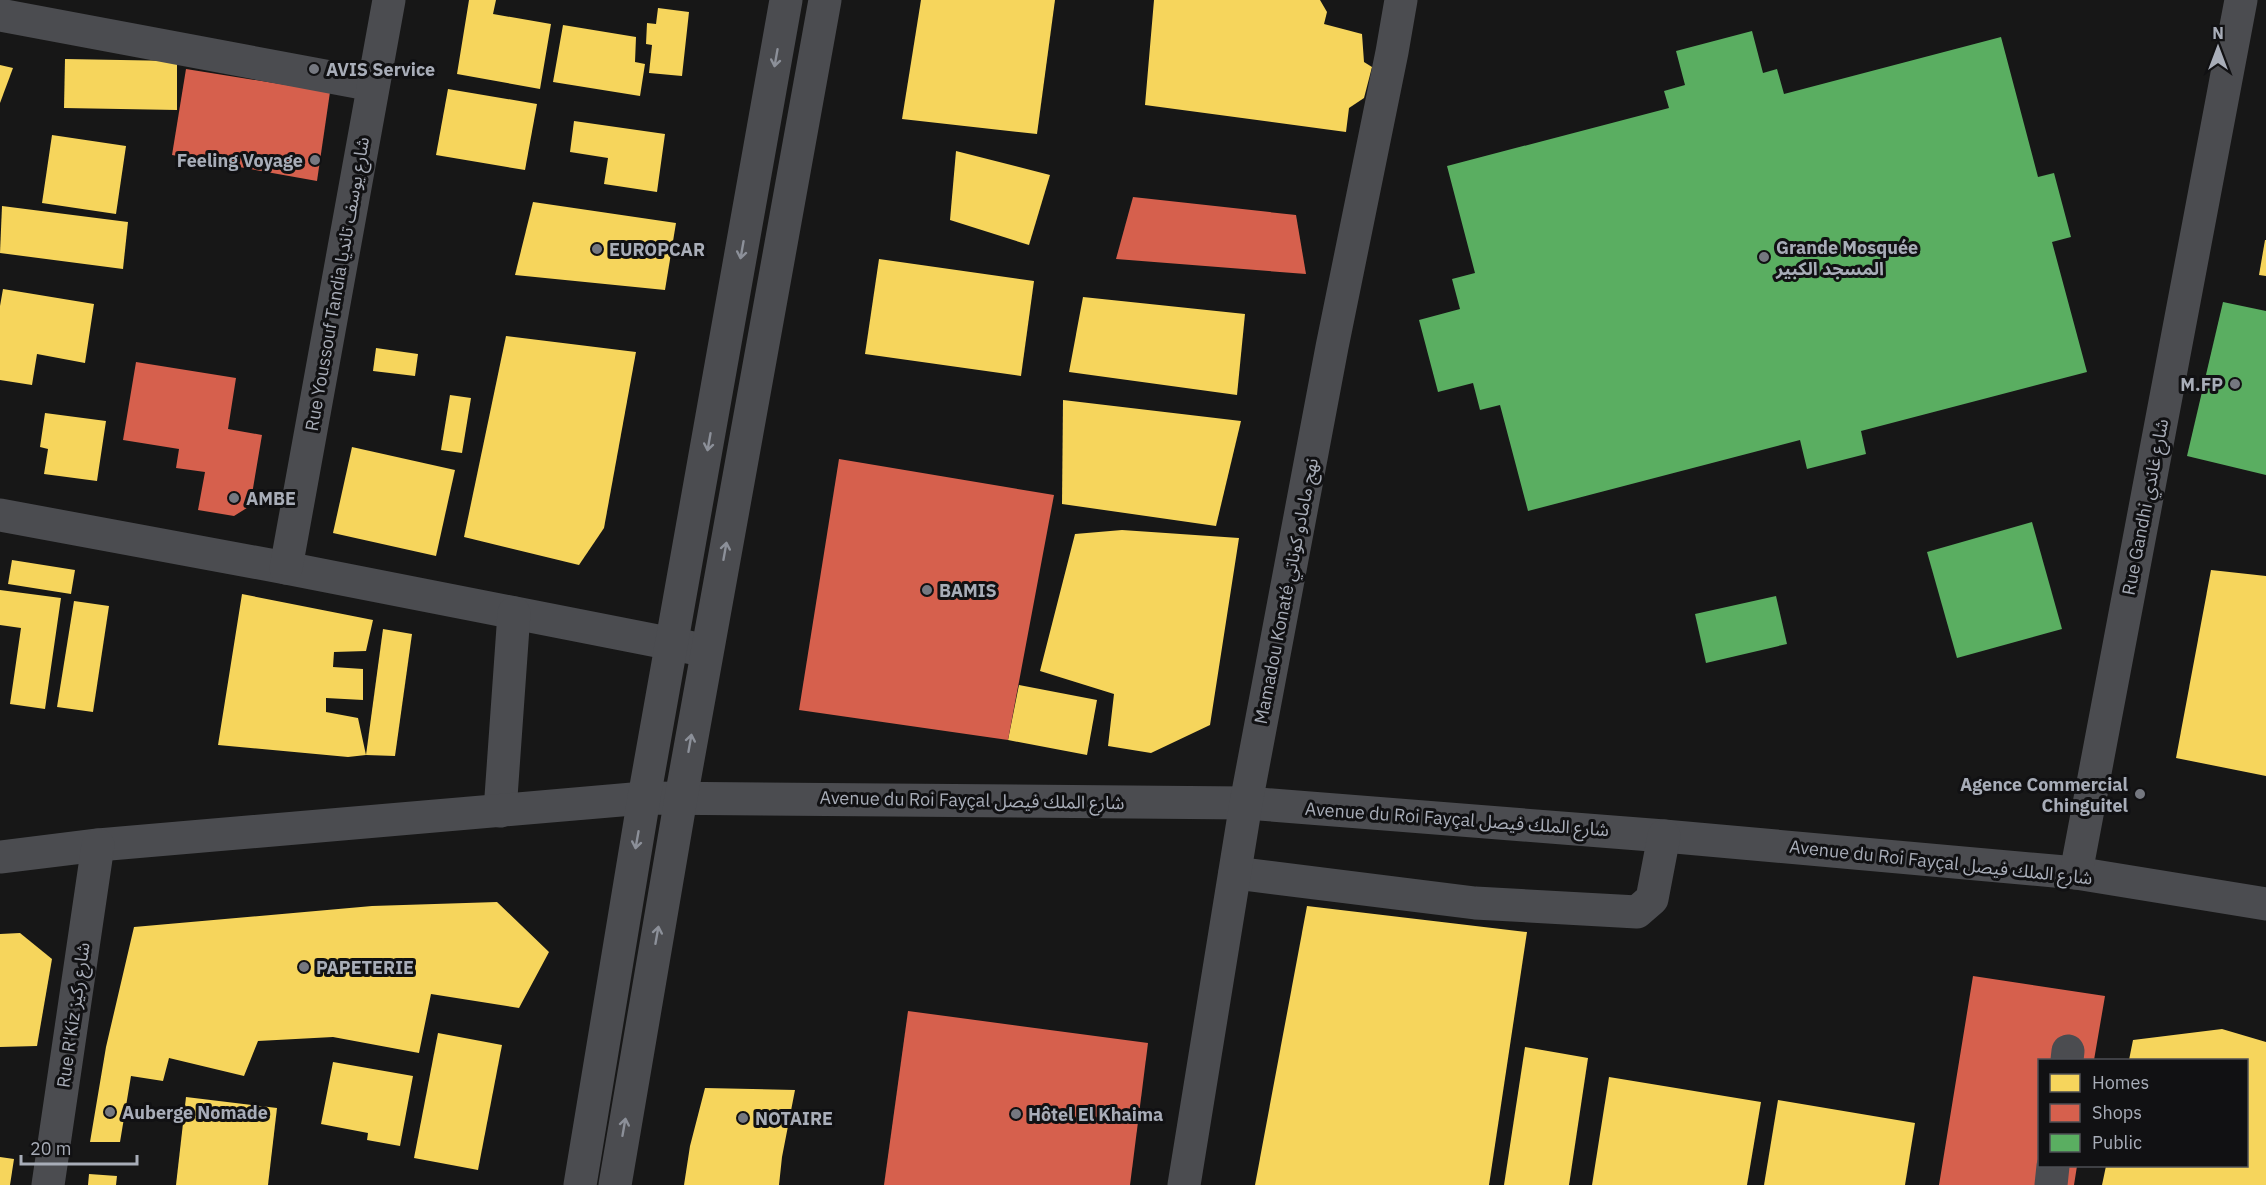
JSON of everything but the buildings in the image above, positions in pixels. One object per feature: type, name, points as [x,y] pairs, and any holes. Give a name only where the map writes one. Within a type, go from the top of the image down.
[{"type":"street","name":"Rue Youssouf Tandia شارع يوسف تانديا","points":[[286,568],[389,0]]},
{"type":"street","points":[[579,1185],[644,798],[786,0]]},
{"type":"street","points":[[615,1185],[707,651],[825,0]]},
{"type":"street","name":"Mamadou Konaté نهج مامادو كوناتي","points":[[1184,1185],[1246,803],[1332,347],[1401,0]]},
{"type":"street","points":[[2241,0],[2266,4]]},
{"type":"street","name":"Rue Gandhi شارع غاندي","points":[[2076,873],[2241,0]]},
{"type":"street","points":[[0,15],[372,85]]},
{"type":"street","points":[[0,515],[286,568],[707,651]]},
{"type":"street","points":[[500,811],[514,613]]},
{"type":"street","name":"Avenue du Roi Fayçal شارع الملك فيصل","points":[[0,857],[98,845],[644,798],[1246,803],[1665,836],[2076,873],[2266,904]]},
{"type":"street","points":[[1235,873],[1475,903],[1637,912],[1652,898],[1665,836]]},
{"type":"street","name":"Rue R'Kiz شارع ركيز","points":[[48,1185],[98,845]]},
{"type":"street","points":[[2051,1185],[2054,1167]]},
{"type":"place","name":"AVIS Service","points":[[314,69]]},
{"type":"place","name":"Feeling Voyage","points":[[315,160]]},
{"type":"place","name":"EUROPCAR","points":[[597,249]]},
{"type":"place","name":"Grande Mosquée المسجد الكبير","points":[[1764,257]]},
{"type":"place","name":"M.FP","points":[[2235,384]]},
{"type":"place","name":"AMBE","points":[[234,498]]},
{"type":"place","name":"BAMIS","points":[[927,590]]},
{"type":"place","name":"Agence Commercial Chinguitel","points":[[2140,794]]},
{"type":"place","name":"PAPETERIE","points":[[304,967]]},
{"type":"place","name":"Auberge Nomade","points":[[110,1112]]},
{"type":"place","name":"Hôtel El Khaima","points":[[1016,1114]]},
{"type":"place","name":"NOTAIRE","points":[[743,1118]]}]
